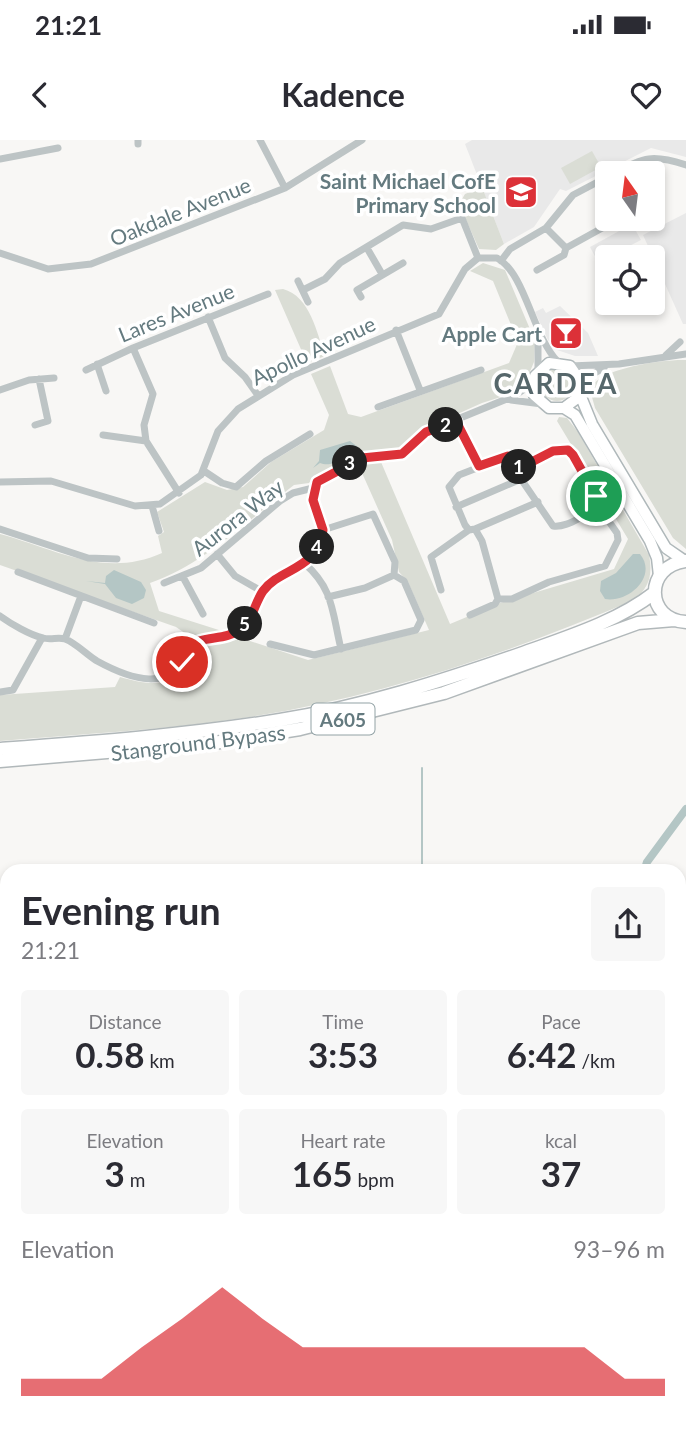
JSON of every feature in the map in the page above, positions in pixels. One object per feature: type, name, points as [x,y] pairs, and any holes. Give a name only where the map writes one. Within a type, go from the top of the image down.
[{"type":"main road","points":[[680,621],[660,609],[654,593],[659,576],[674,563],[685,561]]},
{"type":"main road","name":"Stanground Bypass","points":[[0,749],[207,730],[336,709],[469,671],[542,646],[622,614],[654,593]]},
{"type":"main road","name":"Stanground Bypass","points":[[0,761],[214,743],[300,729],[444,692],[638,622],[680,621]]},
{"type":"street","points":[[260,140],[285,188]]},
{"type":"street","name":"Oakdale Avenue","points":[[0,253],[48,269],[91,264],[285,188],[362,140]]},
{"type":"street","points":[[0,159],[58,148]]},
{"type":"street","points":[[638,161],[655,156],[686,165]]},
{"type":"street","points":[[501,261],[510,249],[546,228],[573,195],[595,183]]},
{"type":"street","points":[[303,290],[326,279],[340,263],[403,225],[430,229],[461,216],[478,258],[491,257],[501,261],[516,279],[536,331],[558,362],[570,366],[619,364]]},
{"type":"street","points":[[546,228],[566,248]]},
{"type":"street","points":[[566,248],[597,231]]},
{"type":"street","points":[[367,248],[382,274]]},
{"type":"street","points":[[537,270],[565,255],[566,248]]},
{"type":"street","name":"Apollo Avenue","points":[[152,506],[179,493],[204,471],[225,422],[257,394],[293,375],[439,314],[465,269],[478,258]]},
{"type":"street","points":[[361,297],[357,290],[402,263]]},
{"type":"street","points":[[299,281],[308,302]]},
{"type":"street","name":"Lares Avenue","points":[[86,370],[133,348],[268,294]]},
{"type":"street","points":[[208,317],[225,358],[257,394]]},
{"type":"street","points":[[396,330],[420,390]]},
{"type":"street","points":[[536,331],[538,370],[533,383],[534,395],[542,404]]},
{"type":"street","points":[[658,357],[669,353],[686,333]]},
{"type":"street","points":[[564,408],[599,369],[686,354],[680,342]]},
{"type":"street","points":[[133,348],[153,394],[144,425],[146,441],[179,493]]},
{"type":"street","points":[[538,370],[558,362]]},
{"type":"street","points":[[97,364],[106,391]]},
{"type":"street","points":[[460,365],[463,375]]},
{"type":"street","points":[[570,366],[576,372],[592,424],[666,548],[685,561]]},
{"type":"street","points":[[378,407],[390,398],[481,370]]},
{"type":"street","points":[[0,390],[39,379],[54,378]]},
{"type":"street","points":[[35,425],[48,421],[39,379]]},
{"type":"street","name":"Aurora Way","points":[[164,583],[183,577],[217,554],[280,501],[293,493],[313,488],[324,476],[362,458],[402,454],[426,432],[520,393],[533,383]]},
{"type":"street","points":[[503,400],[521,400],[564,408],[579,422],[650,541],[657,558],[659,576]]},
{"type":"street","points":[[456,421],[479,466]]},
{"type":"street","points":[[204,471],[222,483],[236,487],[278,449],[310,434]]},
{"type":"street","points":[[103,435],[146,441]]},
{"type":"street","points":[[520,468],[553,451],[568,450],[596,496],[596,511]]},
{"type":"street","points":[[470,615],[495,604],[498,599],[482,541],[456,507],[449,487],[452,480],[479,466],[508,456],[520,468],[521,479],[553,526],[562,527],[596,511],[605,514],[617,533],[618,540],[605,566],[549,582],[512,599],[498,599]]},
{"type":"street","points":[[456,507],[521,479]]},
{"type":"street","points":[[0,482],[51,481],[135,506],[152,506],[159,531]]},
{"type":"street","points":[[0,616],[14,626],[43,638],[65,639],[99,662],[144,680],[170,676],[182,662],[185,648],[198,639],[224,637],[243,629],[263,592],[304,563],[318,545],[323,530],[313,500],[313,488]]},
{"type":"street","points":[[441,590],[431,557],[472,529],[538,502]]},
{"type":"street","points":[[323,530],[373,514],[395,562],[394,575]]},
{"type":"street","points":[[0,529],[117,559]]},
{"type":"street","points":[[217,554],[235,576],[263,592]]},
{"type":"street","points":[[304,563],[321,578],[341,649]]},
{"type":"street","points":[[18,572],[154,623]]},
{"type":"street","points":[[328,597],[365,588],[394,575]]},
{"type":"street","points":[[270,644],[302,654],[324,653],[416,630],[421,620],[404,581],[394,575]]},
{"type":"street","name":"Aurora Way","points":[[183,577],[203,614]]},
{"type":"street","points":[[65,639],[82,596]]},
{"type":"street","points":[[0,692],[13,690],[43,638]]},
{"type":"shaded area","name":"Saint Michael CofE Primary School","points":[[472,140],[686,140],[686,157],[651,148],[625,161],[595,161],[595,176],[566,191],[560,189],[534,227],[504,244],[465,144]]},
{"type":"shaded area","points":[[592,151],[598,161],[595,161],[595,170],[570,184],[561,168]]},
{"type":"shaded area","points":[[482,187],[504,244],[496,250],[479,249],[459,204],[465,194]]},
{"type":"shaded area","points":[[686,213],[686,324],[683,324],[665,284],[665,245],[647,245],[643,235],[651,231],[665,231],[665,224]]},
{"type":"shaded area","points":[[619,231],[636,231],[641,240],[631,245],[595,245],[595,256],[590,247]]},
{"type":"shaded area","points":[[483,263],[505,270],[535,341],[534,362],[526,381],[507,395],[424,429],[403,448],[349,458],[317,475],[309,483],[294,485],[208,553],[150,583],[159,611],[222,631],[189,636],[176,627],[0,565],[0,534],[80,559],[100,562],[141,560],[162,553],[158,536],[164,532],[157,512],[205,482],[227,490],[243,487],[271,462],[324,430],[329,415],[311,374],[330,366],[348,414],[361,417],[509,363],[518,342],[493,281],[470,271]]},
{"type":"shaded area","points":[[283,289],[300,299],[306,307],[325,356],[307,363],[275,290]]},
{"type":"shaded area","points":[[560,306],[588,333],[598,356],[575,356],[557,350],[548,340],[535,312],[543,308],[546,313]]},
{"type":"shaded area","points":[[686,360],[686,549],[673,538],[595,408],[590,390],[595,382],[605,376],[632,366]]},
{"type":"shaded area","points":[[557,369],[568,374],[573,385],[568,396],[557,401],[546,396],[541,385],[546,374]]},
{"type":"shaded area","points":[[559,417],[567,418],[578,432],[649,555],[649,580],[634,600],[491,655],[343,699],[213,722],[0,741],[0,695],[115,687],[120,677],[159,683],[181,674],[190,649],[201,643],[241,638],[308,660],[429,630],[408,582],[399,572],[392,540],[358,464],[381,462],[450,624],[500,603],[614,569],[628,539],[557,421]]},
{"type":"shaded area","points":[[350,441],[358,447],[351,454],[336,463],[320,463],[313,468],[319,461],[320,450]]},
{"type":"shaded area","points":[[633,554],[640,554],[645,562],[643,579],[623,597],[605,599],[600,591],[601,581],[616,573]]},
{"type":"shaded area","points":[[114,570],[141,582],[146,590],[144,598],[132,604],[116,598],[105,584],[86,581],[105,583],[106,576]]},
{"type":"waterway","points":[[422,768],[422,864]]},
{"type":"waterway","points":[[646,864],[686,809]]},
{"type":"place","name":"Saint Michael CofE Primary School","points":[[521,192]]},
{"type":"place","name":"Apple Cart","points":[[566,333]]},
{"type":"district","name":"CARDEA","points":[[556,383]]},
{"type":"route","points":[[182,662],[185,648],[198,639],[224,637],[243,629],[266,588],[295,570],[313,553],[323,530],[312,494],[317,482],[362,458],[402,454],[432,429],[456,421],[479,466],[508,456],[520,468],[553,451],[568,450],[596,496]]}]
